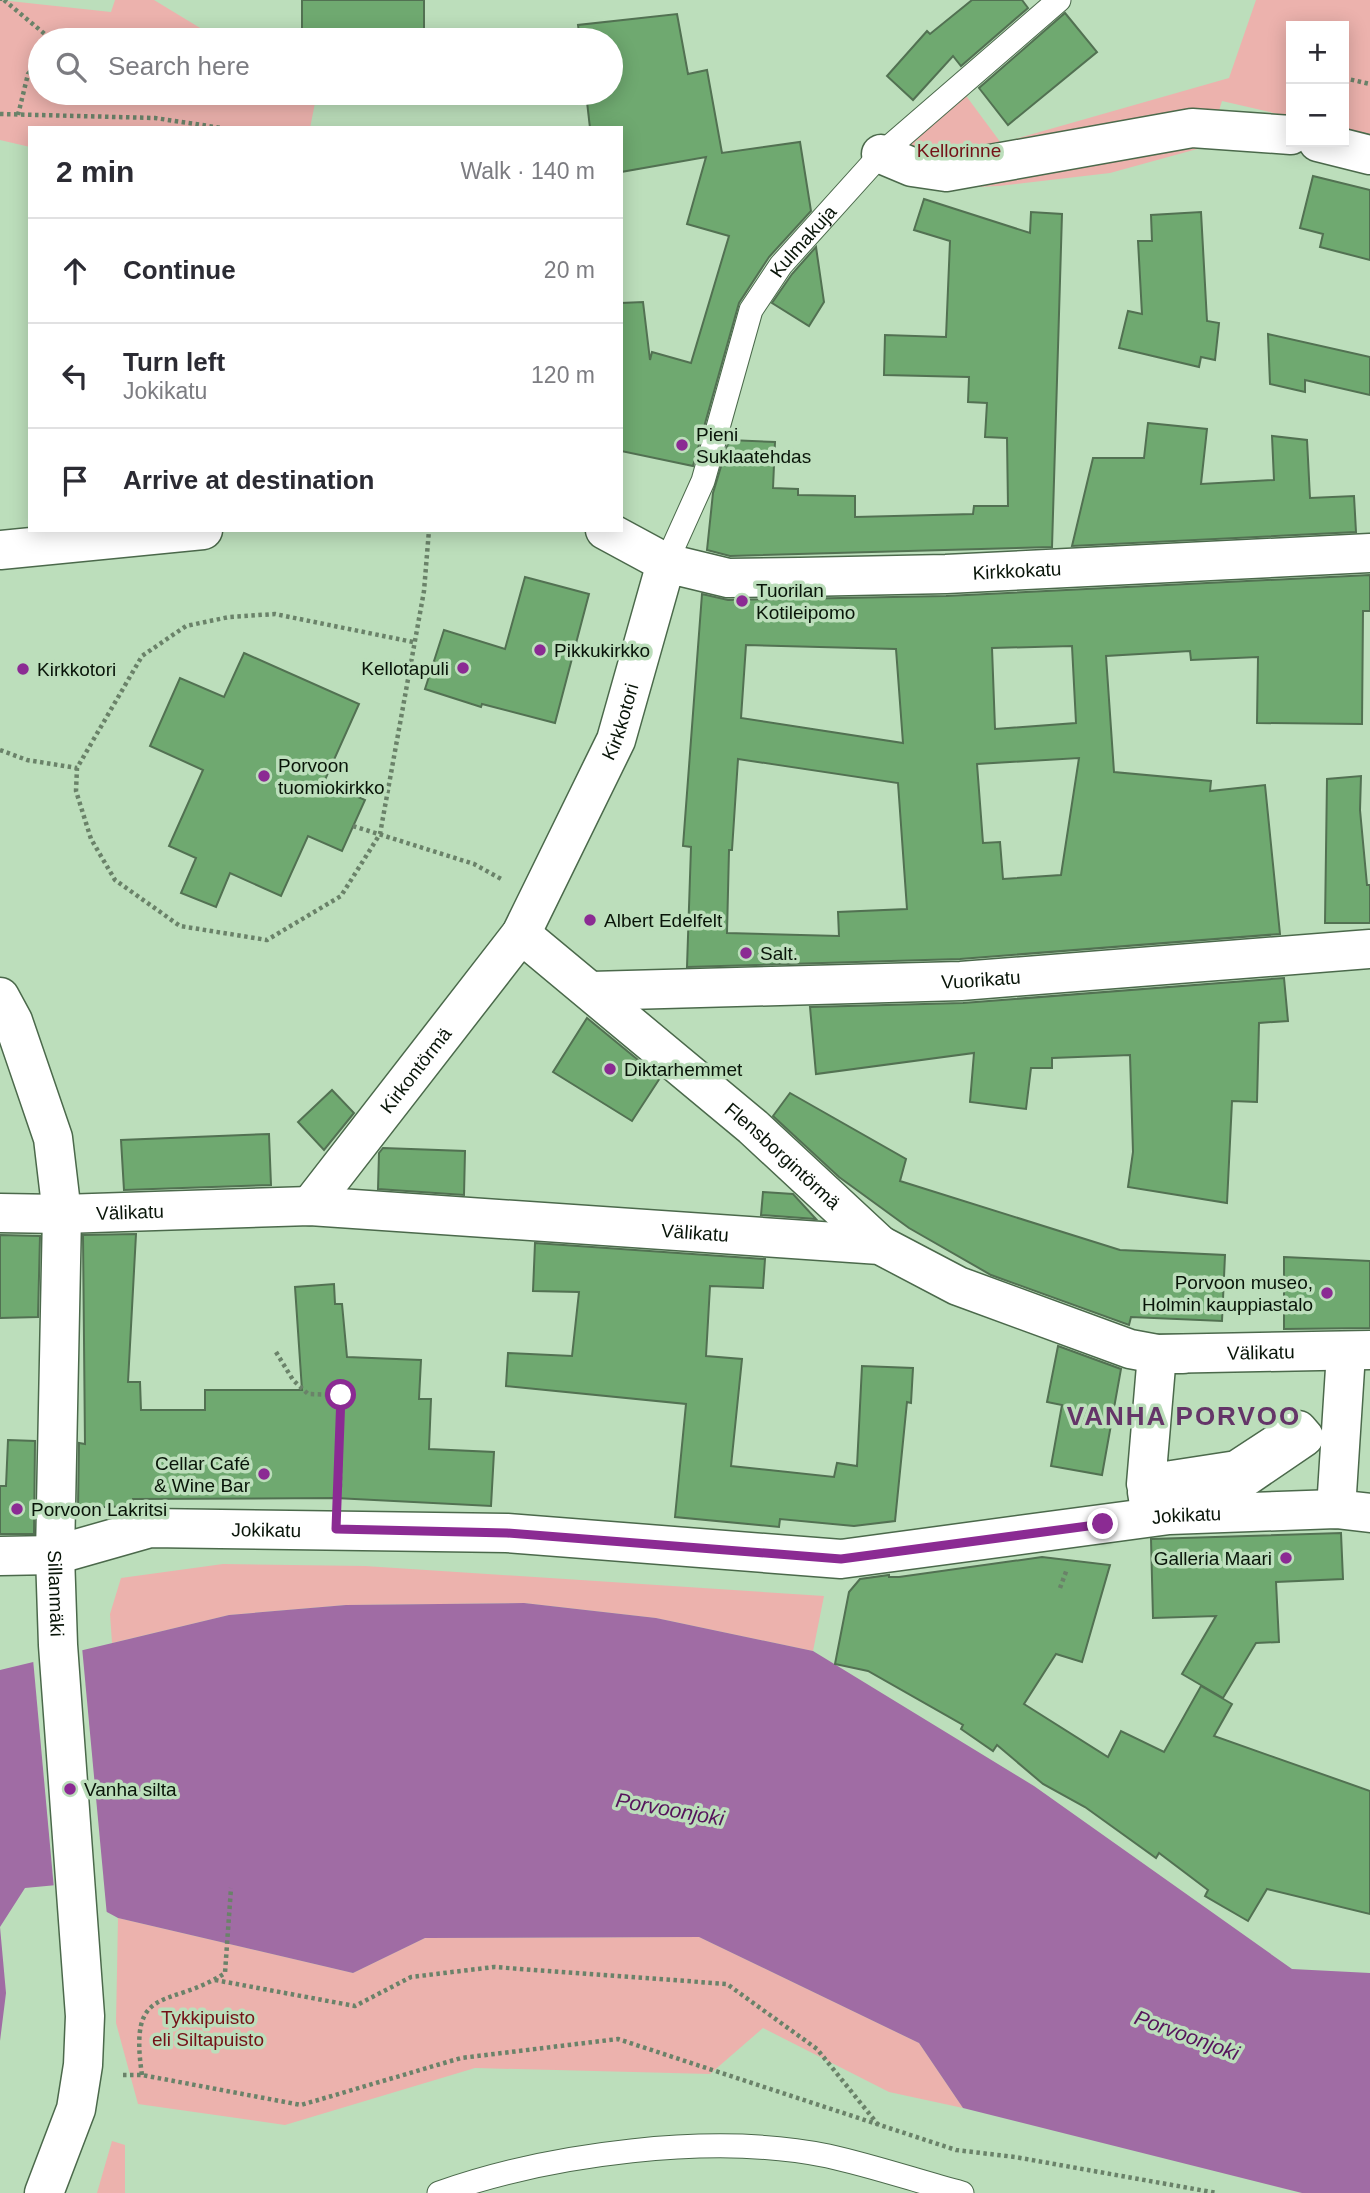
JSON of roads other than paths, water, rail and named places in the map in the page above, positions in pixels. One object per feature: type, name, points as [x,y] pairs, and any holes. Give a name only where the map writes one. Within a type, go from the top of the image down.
[{"type":"street","points":[[881,153],[912,167],[946,172],[1192,128],[1286,135]]},
{"type":"street","points":[[1338,147],[1370,155]]},
{"type":"street","points":[[0,550],[183,532]]},
{"type":"street","points":[[608,532],[666,563]]},
{"type":"street","name":"Kirkkokatu","points":[[666,563],[728,578],[813,577],[946,574],[1370,553]]},
{"type":"street","name":"Kirkkotori","points":[[530,919],[616,740],[666,563]]},
{"type":"street","name":"Flensborgintörmä","points":[[530,919],[591,991],[754,1127],[880,1245]]},
{"type":"street","name":"Kirkontörmä","points":[[310,1206],[530,919]]},
{"type":"street","name":"Vuorikatu","points":[[591,991],[961,981],[1370,949]]},
{"type":"street","name":"Sillanmäki","points":[[0,997],[13,1021],[53,1138],[62,1214],[55,1555],[58,1645],[85,2017],[83,2065],[76,2109],[44,2193]]},
{"type":"street","name":"Välikatu","points":[[0,1213],[62,1214],[310,1206],[880,1245],[958,1286],[1130,1349],[1157,1354],[1358,1351]]},
{"type":"street","points":[[1353,1511],[1358,1351]]},
{"type":"street","points":[[1151,1517],[1147,1492],[1241,1480],[1304,1437],[1298,1430],[1237,1470],[1146,1484],[1157,1354]]},
{"type":"street","name":"Jokikatu","points":[[0,1556],[55,1555],[150,1528],[507,1533],[841,1559],[1151,1517],[1353,1511]]},
{"type":"lane","name":"Kulmakuja","points":[[666,563],[703,481],[751,310],[781,265],[881,153],[1059,0]]},
{"type":"lane","points":[[439,2193],[467,2183],[584,2158],[715,2145],[827,2156],[962,2193]]},
{"type":"water","name":"Porvoonjoki","points":[[524,1603],[656,1618],[813,1651],[1034,1786],[1292,1969],[1370,1973],[1370,2193],[1302,2193],[963,2108],[919,2043],[699,1937],[425,1938],[353,1973],[118,1918],[57,1885],[25,1888],[0,1927],[0,1670],[229,1615],[346,1605]]},
{"type":"water","points":[[0,1927],[6,1993],[0,2041]]},
{"type":"place","name":"Pieni Suklaatehdas","points":[[682,445]]},
{"type":"place","name":"Tuorilan Kotileipomo","points":[[742,601]]},
{"type":"place","name":"Pikkukirkko","points":[[540,650]]},
{"type":"place","name":"Kellotapuli","points":[[463,668]]},
{"type":"place","name":"Kirkkotori","points":[[23,669]]},
{"type":"place","name":"Porvoon tuomiokirkko","points":[[264,776]]},
{"type":"place","name":"Albert Edelfelt","points":[[590,920]]},
{"type":"place","name":"Salt.","points":[[746,953]]},
{"type":"place","name":"Diktarhemmet","points":[[610,1069]]},
{"type":"place","name":"Porvoon museo, Holmin kauppiastalo","points":[[1327,1293]]},
{"type":"place","name":"Cellar Café & Wine Bar","points":[[264,1474]]},
{"type":"place","name":"Porvoon Lakritsi","points":[[17,1509]]},
{"type":"place","name":"Galleria Maari","points":[[1286,1558]]},
{"type":"place","name":"Vanha silta","points":[[70,1789]]},
{"type":"district","name":"VANHA PORVOO","points":[[1184,1416]]},
{"type":"park label","name":"Kellorinne","points":[[959,150]]},
{"type":"park label","name":"Tykkipuisto eli Siltapuisto","points":[[208,2028]]}]
